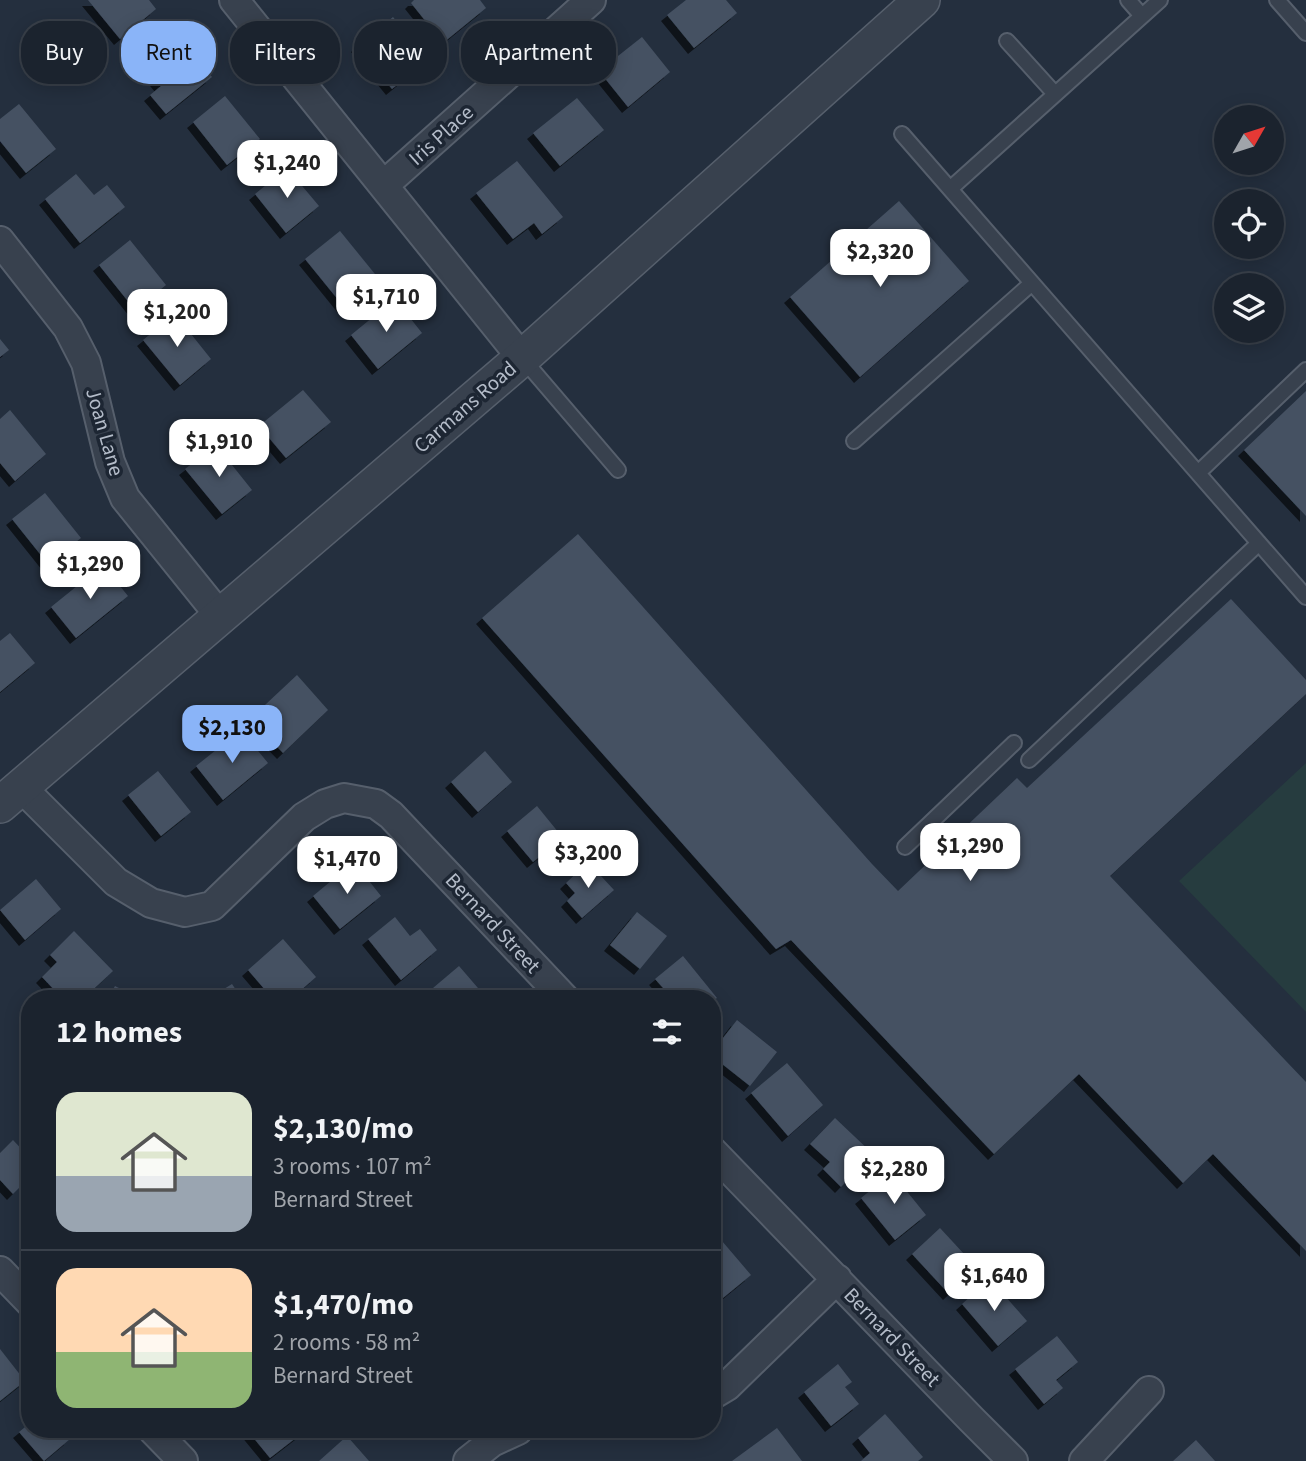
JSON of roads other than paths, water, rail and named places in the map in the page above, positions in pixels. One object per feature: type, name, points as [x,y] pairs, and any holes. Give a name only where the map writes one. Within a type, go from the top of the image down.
[{"type":"street","points":[[234,0],[522,358]]},
{"type":"street","name":"Iris Place","points":[[384,185],[591,0]]},
{"type":"street","name":"Carmans Road","points":[[11,796],[522,358],[922,0]]},
{"type":"street","name":"Joan Lane","points":[[0,241],[68,328],[86,363],[110,462],[125,498],[220,616]]},
{"type":"street","name":"Bernard Street","points":[[11,796],[116,883],[151,903],[185,912],[212,906],[304,817],[325,804],[344,798],[376,804],[391,815],[556,990]]},
{"type":"street","name":"Bernard Street","points":[[721,1160],[1013,1461]]},
{"type":"street","points":[[0,1271],[21,1293]]},
{"type":"street","points":[[721,1390],[837,1279]]},
{"type":"street","points":[[1084,1461],[1149,1391]]},
{"type":"street","points":[[161,1438],[183,1461]]},
{"type":"street","points":[[468,1461],[501,1438]]},
{"type":"lane","points":[[1128,0],[1142,16]]},
{"type":"lane","points":[[950,189],[1160,0]]},
{"type":"lane","points":[[1277,0],[1306,33]]},
{"type":"lane","points":[[1007,41],[1055,94]]},
{"type":"lane","points":[[902,134],[1306,597]]},
{"type":"lane","points":[[854,441],[1032,283]]},
{"type":"lane","points":[[522,358],[618,470]]},
{"type":"lane","points":[[1198,473],[1306,370]]},
{"type":"lane","points":[[1029,760],[1259,543]]},
{"type":"lane","points":[[905,847],[1014,743]]}]
